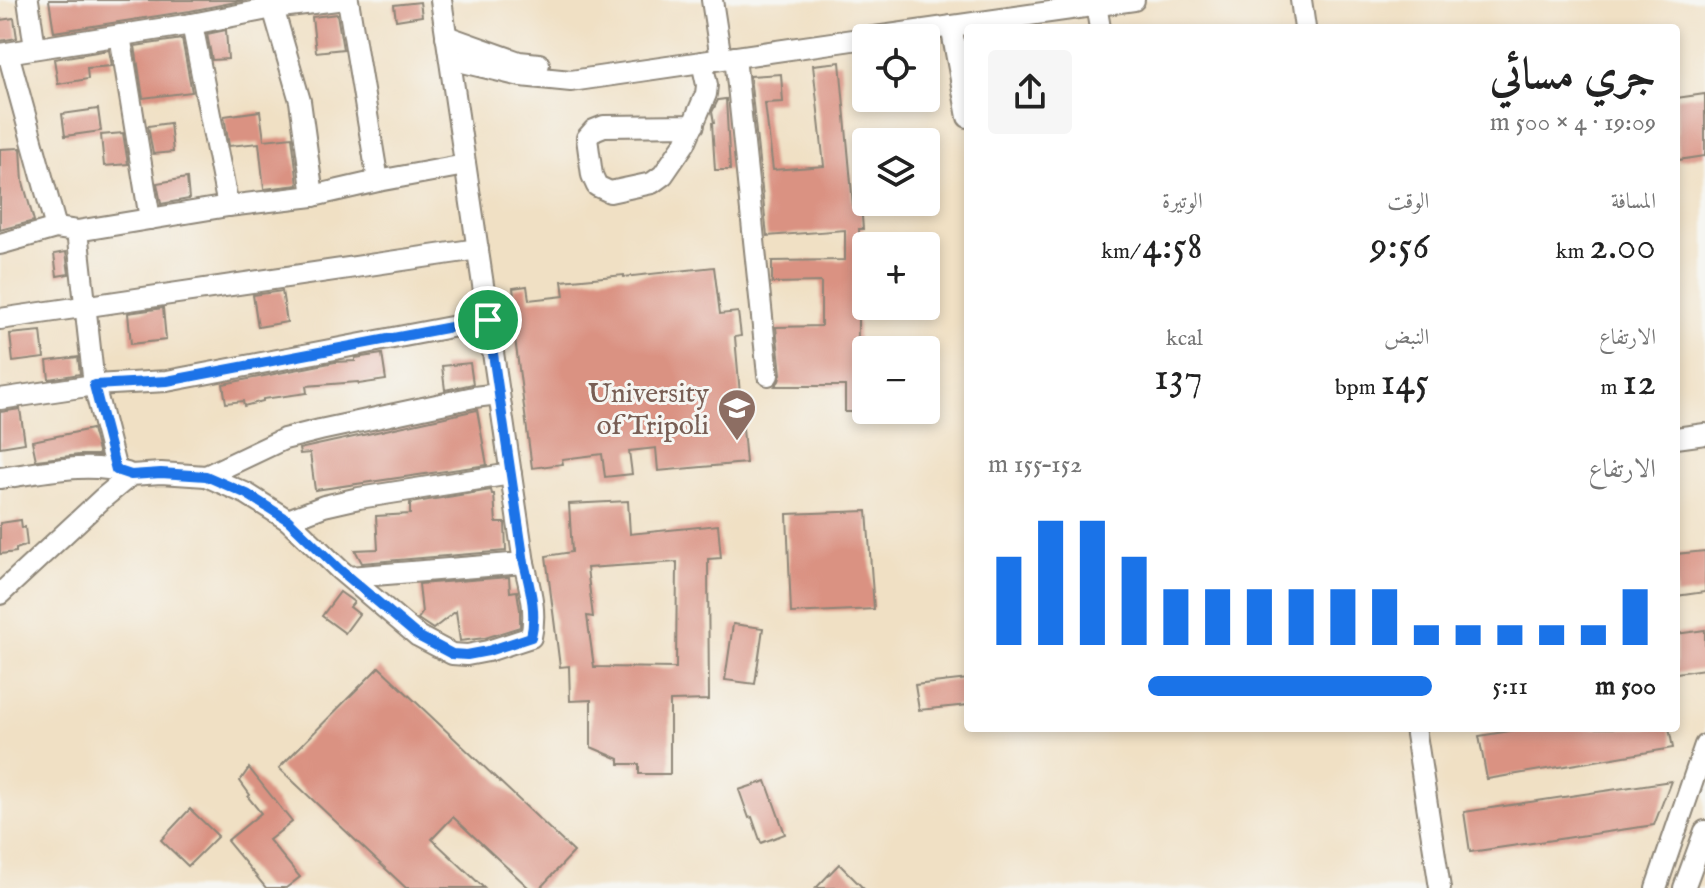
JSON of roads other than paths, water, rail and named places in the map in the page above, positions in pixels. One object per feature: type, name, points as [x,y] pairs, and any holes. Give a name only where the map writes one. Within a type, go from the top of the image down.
[{"type":"street","points":[[28,0],[35,48]]},
{"type":"street","points":[[56,228],[4,53],[337,0]]},
{"type":"street","points":[[348,0],[378,181]]},
{"type":"street","points":[[0,478],[88,468],[206,476],[247,494],[288,520],[418,636],[452,654],[488,651],[531,637],[534,624],[532,597],[524,563],[441,0]]},
{"type":"street","points":[[712,0],[768,375]]},
{"type":"street","points":[[965,24],[1134,0]]},
{"type":"street","points":[[1301,0],[1304,24]]},
{"type":"street","points":[[1096,5],[1099,24]]},
{"type":"street","points":[[273,8],[300,101],[313,196]]},
{"type":"street","points":[[192,24],[228,206]]},
{"type":"street","points":[[940,28],[964,24]]},
{"type":"street","points":[[951,26],[964,96]]},
{"type":"street","points":[[120,35],[150,219]]},
{"type":"street","points":[[446,36],[519,62],[622,73]]},
{"type":"street","points":[[450,59],[521,76],[571,81],[852,40]]},
{"type":"street","points":[[694,125],[604,126],[594,130],[587,138],[592,175],[597,186],[610,192],[652,183],[663,175],[694,125],[707,85],[720,59]]},
{"type":"street","points":[[0,244],[56,228],[77,231],[228,206],[313,196],[465,165]]},
{"type":"street","points":[[77,231],[94,385],[123,472]]},
{"type":"street","points":[[0,319],[478,249]]},
{"type":"street","points":[[0,399],[94,385],[167,381],[488,320]]},
{"type":"street","points":[[206,476],[284,439],[499,394]]},
{"type":"street","points":[[1680,437],[1705,434]]},
{"type":"street","points":[[0,594],[9,572],[102,499],[123,472]]},
{"type":"street","points":[[288,520],[324,506],[359,498],[511,474]]},
{"type":"street","points":[[349,577],[524,563]]},
{"type":"street","points":[[1416,732],[1440,888]]},
{"type":"street","points":[[1656,888],[1705,745]]},
{"type":"street","points":[[1684,888],[1705,831]]},
{"type":"place","name":"University of Tripoli","points":[[737,442]]}]
